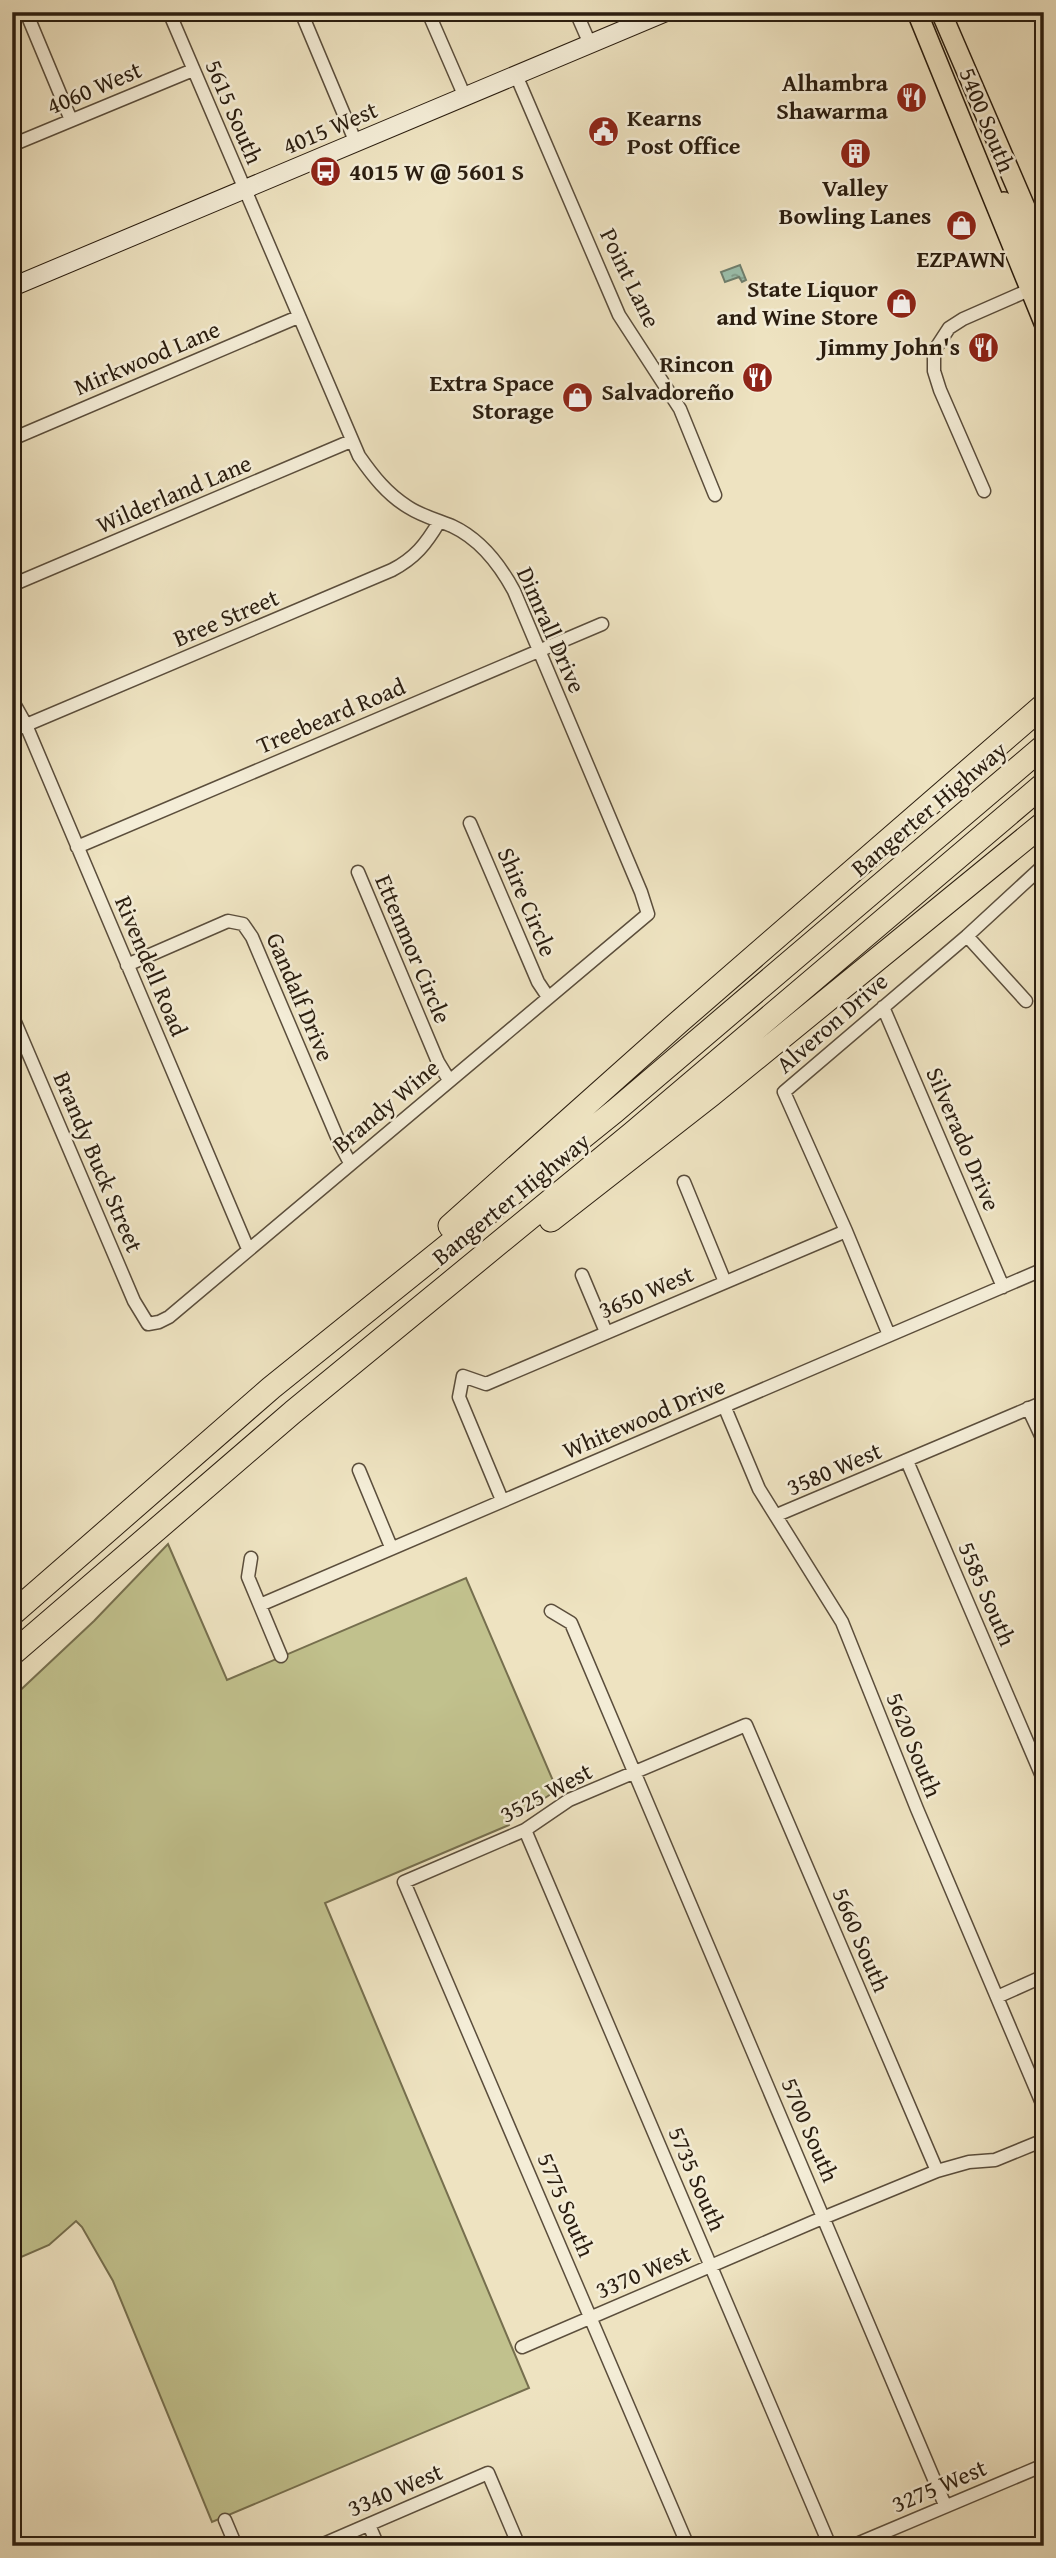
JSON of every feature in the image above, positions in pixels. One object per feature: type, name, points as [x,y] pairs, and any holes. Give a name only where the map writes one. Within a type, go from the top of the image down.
[{"type":"highway","points":[[271,1388],[310,1349],[488,1191],[1044,705]]},
{"type":"highway","name":"Bangerter Highway","points":[[12,1614],[271,1388],[615,1111],[1044,746]]},
{"type":"highway","name":"Bangerter Highway","points":[[12,1654],[293,1412],[634,1133],[1044,785]]},
{"type":"highway","points":[[293,1412],[378,1346],[470,1282],[613,1172],[1044,823]]},
{"type":"main road","name":"5400 South","points":[[916,12],[981,170],[1037,286],[1044,323]]},
{"type":"main road","name":"5400 South","points":[[942,12],[1044,251]]},
{"type":"main road","points":[[1037,286],[1044,305]]},
{"type":"street","points":[[26,12],[71,120]]},
{"type":"street","name":"5615 South","points":[[169,12],[244,190]]},
{"type":"street","points":[[301,12],[356,143]]},
{"type":"street","points":[[428,12],[465,97]]},
{"type":"street","points":[[576,12],[590,44]]},
{"type":"street","name":"4015 West","points":[[12,287],[666,12]]},
{"type":"street","name":"4060 West","points":[[12,145],[192,70]]},
{"type":"street","name":"Point Lane","points":[[516,75],[619,315],[680,409],[715,495]]},
{"type":"street","name":"Dimrall Drive","points":[[244,190],[351,441],[374,477],[407,506],[467,536],[494,560],[514,591],[648,914]]},
{"type":"street","points":[[984,491],[940,390],[934,371],[934,351],[948,328],[1037,286]]},
{"type":"street","name":"Mirkwood Lane","points":[[12,439],[298,317]]},
{"type":"street","name":"Wilderland Lane","points":[[12,585],[351,441]]},
{"type":"street","name":"Bree Street","points":[[12,731],[392,570],[421,550],[439,522]]},
{"type":"street","name":"Treebeard Road","points":[[77,847],[602,624]]},
{"type":"street","name":"Rivendell Road","points":[[12,701],[26,725],[248,1249]]},
{"type":"street","name":"Shire Circle","points":[[470,823],[538,982],[548,997]]},
{"type":"street","name":"Alveron Drive","points":[[889,1335],[784,1092],[967,936],[1044,865]]},
{"type":"street","name":"Ettenmor Circle","points":[[358,872],[438,1062],[449,1080]]},
{"type":"street","name":"Brandy Wine","points":[[148,1324],[169,1317],[648,914]]},
{"type":"street","name":"Gandalf Drive","points":[[127,965],[228,921],[243,924],[252,937],[350,1163]]},
{"type":"street","points":[[967,936],[1026,1001]]},
{"type":"street","name":"Silverado Drive","points":[[883,1007],[1003,1287]]},
{"type":"street","name":"Brandy Buck Street","points":[[12,1015],[134,1301],[148,1324]]},
{"type":"street","points":[[684,1182],[725,1282]]},
{"type":"street","name":"3650 West","points":[[502,1500],[459,1397],[463,1376],[486,1384],[846,1231]]},
{"type":"street","name":"Whitewood Drive","points":[[260,1605],[391,1547],[725,1408],[1044,1269]]},
{"type":"street","points":[[582,1275],[606,1332]]},
{"type":"street","name":"3580 West","points":[[777,1516],[1044,1402]]},
{"type":"street","name":"5620 South","points":[[725,1408],[759,1489],[842,1622],[917,1809],[1044,2108]]},
{"type":"street","points":[[1028,1408],[1044,1442]]},
{"type":"street","name":"5585 South","points":[[908,1461],[1044,1781]]},
{"type":"street","points":[[359,1470],[391,1547]]},
{"type":"street","points":[[251,1558],[248,1577],[281,1656]]},
{"type":"street","name":"5700 South","points":[[551,1611],[571,1623],[945,2505]]},
{"type":"street","name":"3525 West","points":[[404,1882],[525,1830],[560,1805],[746,1725]]},
{"type":"street","name":"5660 South","points":[[746,1725],[937,2171]]},
{"type":"street","name":"5735 South","points":[[525,1830],[830,2546]]},
{"type":"street","name":"5775 South","points":[[404,1882],[688,2546]]},
{"type":"street","points":[[997,1997],[1044,1976]]},
{"type":"street","name":"3370 West","points":[[522,2347],[937,2171],[968,2162],[995,2160],[1044,2140]]},
{"type":"street","name":"3275 West","points":[[852,2546],[882,2540],[945,2505],[1044,2465]]},
{"type":"street","name":"3340 West","points":[[319,2546],[488,2473],[519,2546]]},
{"type":"street","points":[[225,2520],[236,2546]]},
{"type":"street","points":[[369,2525],[378,2546]]},
{"type":"shaded area","points":[[168,1544],[227,1680],[466,1578],[557,1790],[508,1820],[509,1825],[325,1903],[529,2388],[212,2522],[113,2281],[82,2227],[76,2221],[49,2245],[12,2261],[12,1698],[94,1621]]},
{"type":"water","points":[[740,265],[746,280],[742,282],[739,277],[725,282],[721,272]]},
{"type":"place","name":"Alhambra Shawarma","points":[[911,97]]},
{"type":"place","name":"Kearns Post Office","points":[[604,132]]},
{"type":"place","name":"Valley Bowling Lanes","points":[[855,154]]},
{"type":"place","name":"4015 W @ 5601 S","points":[[326,172]]},
{"type":"place","name":"EZPAWN","points":[[961,225]]},
{"type":"place","name":"State Liquor and Wine Store","points":[[901,303]]},
{"type":"place","name":"Jimmy John's","points":[[983,347]]},
{"type":"place","name":"Rincon Salvadoreño","points":[[757,378]]},
{"type":"place","name":"Extra Space Storage","points":[[577,397]]}]
